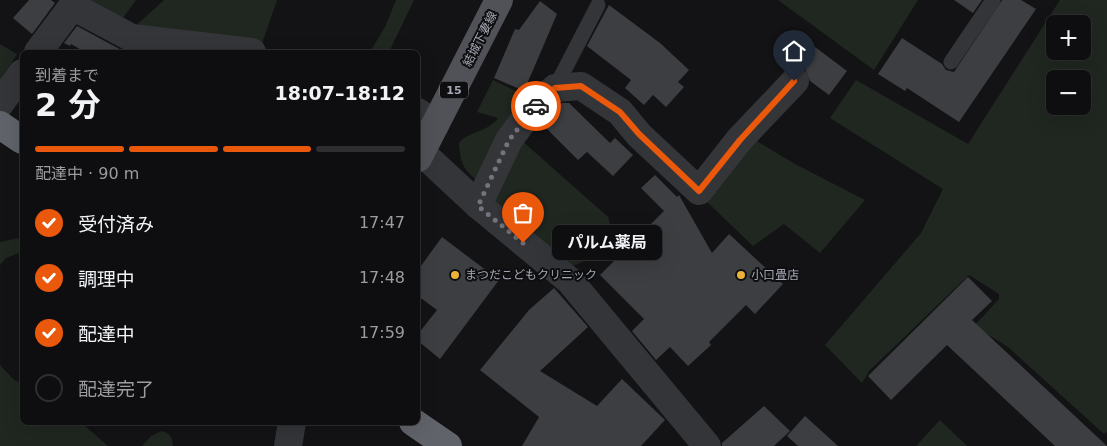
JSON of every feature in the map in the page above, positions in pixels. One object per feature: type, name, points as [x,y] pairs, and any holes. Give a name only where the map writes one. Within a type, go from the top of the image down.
[{"type":"highway","points":[[0,125],[20,139]]},
{"type":"highway","points":[[417,425],[448,446]]},
{"type":"main road","name":"結城下妻線","points":[[420,150],[426,119],[499,0]]},
{"type":"street","points":[[40,50],[75,3],[132,38],[235,50]]},
{"type":"street","points":[[0,104],[20,76]]},
{"type":"street","points":[[478,206],[509,140],[532,108],[555,88],[581,86],[620,112],[639,134],[699,191],[740,140],[794,81]]},
{"type":"street","points":[[420,156],[570,282],[707,446]]},
{"type":"street","points":[[288,446],[292,425]]},
{"type":"lane","points":[[951,62],[993,0]]},
{"type":"lane","points":[[555,88],[598,5]]},
{"type":"shaded area","points":[[84,0],[136,0],[123,18]]},
{"type":"shaded area","points":[[164,0],[277,0],[262,44],[130,31]]},
{"type":"shaded area","points":[[396,0],[414,0],[390,50],[371,50],[385,27]]},
{"type":"shaded area","points":[[778,0],[918,0],[874,70]]},
{"type":"shaded area","points":[[1060,0],[1107,0],[1107,432],[1104,434],[1008,347],[974,326],[999,299],[999,294],[969,275],[870,370],[862,383],[825,345],[921,233],[943,189],[830,118],[856,80],[968,144],[1046,22],[1046,60],[1091,60],[1091,15],[1050,15]]},
{"type":"shaded area","points":[[0,44],[17,54],[0,81]]},
{"type":"shaded area","points":[[493,80],[534,100],[476,180],[463,163],[459,143],[468,136],[494,123],[498,118],[477,112]]},
{"type":"shaded area","points":[[520,139],[608,217],[610,225],[605,241],[593,255],[578,264],[571,266],[497,216],[492,192]]},
{"type":"shaded area","points":[[753,139],[795,164],[865,200],[820,253],[784,224],[753,246],[704,199]]},
{"type":"shaded area","points":[[20,237],[20,253],[6,258],[0,265],[0,242]]},
{"type":"shaded area","points":[[0,365],[14,380],[20,382],[20,425],[82,425],[108,446],[0,446]]},
{"type":"shaded area","points":[[940,420],[967,446],[916,446]]},
{"type":"shaded area","points":[[161,431],[170,436],[173,446],[142,446],[151,436]]},
{"type":"building","points":[[29,0],[51,0],[55,3],[32,34],[13,18]]},
{"type":"building","points":[[954,0],[982,0],[973,13]]},
{"type":"building","points":[[1002,0],[1021,0],[1036,9],[959,122],[907,88],[905,91],[878,74],[902,38],[942,64],[946,70],[954,72]]},
{"type":"building","points":[[540,1],[557,14],[524,91],[494,78],[515,29],[519,30]]},
{"type":"building","points":[[609,5],[660,43],[689,70],[678,82],[684,87],[666,107],[653,95],[644,105],[625,88],[631,80],[587,46]]},
{"type":"building","points":[[77,26],[121,50],[82,50],[71,44],[70,46],[64,43]]},
{"type":"building","points":[[811,44],[847,71],[829,95],[810,81],[805,69],[795,66]]},
{"type":"building","points":[[562,103],[569,103],[610,143],[615,138],[633,155],[613,176],[587,152],[578,160],[541,123]]},
{"type":"building","points":[[655,175],[677,197],[679,195],[712,253],[729,234],[783,284],[755,314],[746,305],[709,342],[711,345],[688,366],[670,347],[656,360],[632,331],[644,319],[600,275],[664,211],[641,188]]},
{"type":"building","name":"まつだこどもクリニック","points":[[442,237],[499,280],[440,359],[420,343],[420,331],[437,310],[420,297],[420,267]]},
{"type":"building","points":[[968,277],[992,301],[972,320],[1107,446],[1055,446],[947,345],[891,400],[868,376]]},
{"type":"building","points":[[554,288],[588,327],[540,371],[597,406],[622,379],[665,420],[641,446],[522,446],[539,417],[480,370],[529,310]]},
{"type":"building","points":[[764,406],[790,431],[774,446],[722,446],[722,443]]},
{"type":"building","points":[[805,416],[838,446],[798,446],[787,436]]},
{"type":"way so far","points":[[523,243],[478,206],[509,140],[532,108],[536,106]]},
{"type":"place","name":"パルム薬局","points":[[523,243]]},
{"type":"place","name":"まつだこどもクリニック","points":[[455,275]]},
{"type":"place","name":"小口畳店","points":[[741,275]]},
{"type":"route","points":[[536,106],[555,88],[581,86],[620,112],[639,134],[699,191],[740,140],[794,81]]}]
